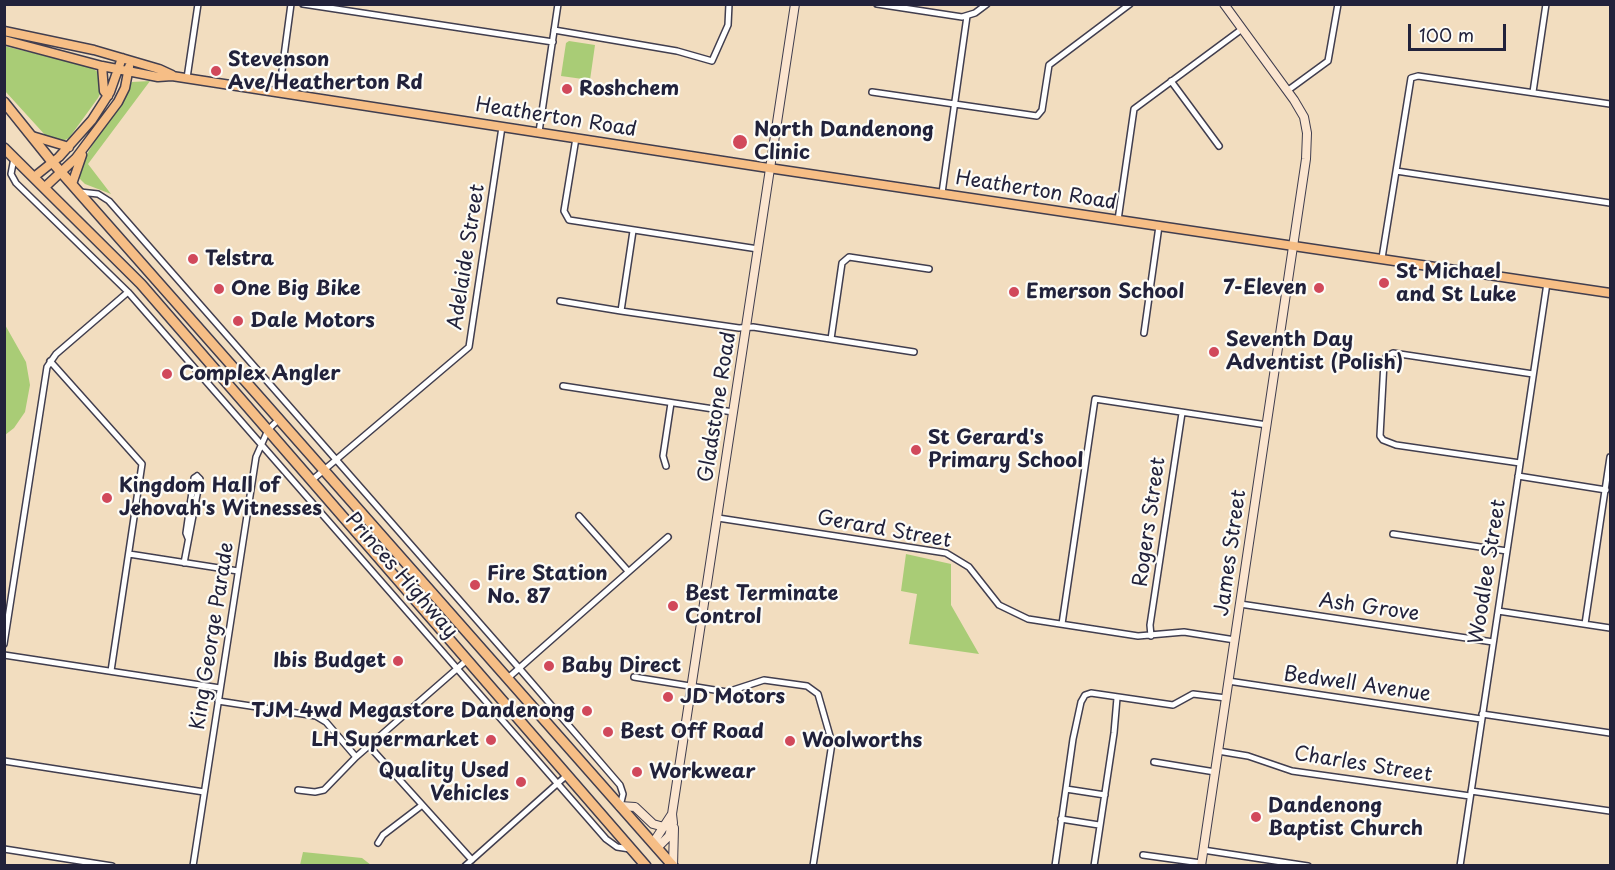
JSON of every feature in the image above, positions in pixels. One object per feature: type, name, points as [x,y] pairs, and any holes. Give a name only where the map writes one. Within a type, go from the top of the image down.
[{"type":"highway","name":"Princes Highway","points":[[4,102],[53,163],[673,866]]},
{"type":"highway","name":"Princes Highway","points":[[4,148],[141,284],[568,774],[632,849],[640,864]]},
{"type":"highway","points":[[640,864],[655,846]]},
{"type":"main road","name":"Gladstone Road","points":[[673,866],[672,814],[795,4]]},
{"type":"main road","name":"James Street","points":[[1201,864],[1306,159],[1307,128],[1294,100],[1224,4]]},
{"type":"main road","name":"Heatherton Road","points":[[4,31],[131,60],[168,71],[172,76]]},
{"type":"main road","name":"Heatherton Road","points":[[4,40],[102,66],[158,77],[188,78],[770,168],[1611,293]]},
{"type":"main road","points":[[34,177],[69,147],[108,96],[122,58]]},
{"type":"main road","points":[[45,187],[83,149],[118,102],[125,88],[131,60]]},
{"type":"main road","points":[[102,66],[104,91],[108,96]]},
{"type":"main road","points":[[32,136],[69,147]]},
{"type":"main road","points":[[75,188],[83,149]]},
{"type":"main road","points":[[620,806],[635,807],[653,824],[664,827]]},
{"type":"main road","name":"Gladstone Road","points":[[655,846],[672,814]]},
{"type":"main road","points":[[655,846],[669,836],[673,823]]},
{"type":"street","points":[[188,78],[198,4]]},
{"type":"street","points":[[279,93],[291,4]]},
{"type":"street","points":[[303,4],[553,42]]},
{"type":"street","points":[[539,132],[558,4]]},
{"type":"street","points":[[554,30],[677,51],[712,61],[728,25],[729,4]]},
{"type":"street","points":[[877,4],[966,16],[987,4]]},
{"type":"street","points":[[872,92],[1035,117],[1040,115],[1049,65],[1130,4]]},
{"type":"street","points":[[1287,91],[1328,61],[1338,4]]},
{"type":"street","points":[[1533,92],[1546,4]]},
{"type":"street","points":[[942,193],[956,105],[966,16]]},
{"type":"street","points":[[1118,220],[1134,109],[1242,29]]},
{"type":"street","points":[[1382,258],[1411,78],[1418,76],[1611,104]]},
{"type":"street","points":[[1172,81],[1219,146]]},
{"type":"street","name":"Adelaide Street","points":[[311,481],[469,347],[502,127]]},
{"type":"street","points":[[576,138],[566,217],[571,221],[758,249]]},
{"type":"street","name":"Princes Highway","points":[[14,158],[10,174],[16,183],[128,292],[610,843],[632,849]]},
{"type":"street","points":[[1396,171],[1611,203]]},
{"type":"street","points":[[75,188],[103,196],[620,785],[623,794],[620,806]]},
{"type":"street","points":[[1144,333],[1159,226]]},
{"type":"street","points":[[621,310],[633,231]]},
{"type":"street","points":[[831,339],[842,263],[849,257],[929,269]]},
{"type":"street","name":"Woodlee Street","points":[[1460,866],[1547,283]]},
{"type":"street","points":[[4,644],[50,360],[128,292]]},
{"type":"street","points":[[560,301],[914,352]]},
{"type":"street","points":[[1520,463],[1390,444],[1380,436],[1384,362],[1386,357],[1393,353],[1533,374]]},
{"type":"street","points":[[50,360],[142,464],[111,671]]},
{"type":"street","points":[[563,386],[734,412]]},
{"type":"street","points":[[1062,624],[1095,399],[1267,425]]},
{"type":"street","points":[[666,466],[663,456],[671,403]]},
{"type":"street","name":"Rogers Street","points":[[1151,636],[1150,625],[1182,412]]},
{"type":"street","name":"King George Parade","points":[[193,866],[238,571],[260,444],[268,430],[280,418]]},
{"type":"street","points":[[1585,624],[1611,458]]},
{"type":"street","points":[[184,563],[194,478],[197,476],[200,479],[192,534],[188,538]]},
{"type":"street","points":[[1518,476],[1606,490]]},
{"type":"street","points":[[579,516],[628,571]]},
{"type":"street","name":"Gerard Street","points":[[718,518],[946,553],[969,567],[992,598],[1006,610],[1028,619],[1151,636],[1184,632],[1235,640]]},
{"type":"street","points":[[1394,534],[1507,551]]},
{"type":"street","points":[[508,678],[668,537]]},
{"type":"street","points":[[129,554],[238,571]]},
{"type":"street","name":"Ash Grove","points":[[1240,604],[1493,642]]},
{"type":"street","points":[[1498,611],[1611,628]]},
{"type":"street","points":[[412,614],[428,614]]},
{"type":"street","points":[[4,655],[220,688]]},
{"type":"street","points":[[298,790],[315,792],[324,790],[356,757],[468,659]]},
{"type":"street","points":[[634,677],[727,692],[764,680],[807,686],[818,694],[831,743],[813,866]]},
{"type":"street","name":"Bedwell Avenue","points":[[1228,681],[1611,733]]},
{"type":"street","points":[[1055,866],[1073,739],[1082,699],[1091,693],[1173,705],[1193,694],[1226,698]]},
{"type":"street","points":[[1094,866],[1117,698]]},
{"type":"street","points":[[218,700],[316,716],[326,722],[356,757]]},
{"type":"street","points":[[369,746],[472,860]]},
{"type":"street","name":"Charles Street","points":[[1218,751],[1248,756],[1292,771],[1611,811]]},
{"type":"street","points":[[4,761],[204,792]]},
{"type":"street","points":[[1154,762],[1215,772]]},
{"type":"street","points":[[465,866],[568,774]]},
{"type":"street","points":[[1066,789],[1105,795]]},
{"type":"street","points":[[378,843],[384,835],[421,806]]},
{"type":"street","points":[[1061,819],[1099,825]]},
{"type":"street","points":[[4,849],[112,866]]},
{"type":"street","points":[[1203,850],[1308,866]]},
{"type":"street","points":[[1143,855],[1201,864]]},
{"type":"green space","points":[[569,41],[595,45],[590,80],[561,76],[566,43]]},
{"type":"green space","points":[[4,46],[91,67],[99,73],[101,92],[69,138],[61,142],[46,136],[5,91]]},
{"type":"green space","points":[[150,81],[88,164],[111,194],[85,184],[80,179],[78,170],[120,105],[128,87],[132,82]]},
{"type":"green space","points":[[4,323],[26,362],[30,385],[25,412],[14,428],[5,435]]},
{"type":"green space","points":[[906,554],[951,564],[951,605],[979,654],[909,644],[917,594],[901,591]]},
{"type":"green space","points":[[303,852],[362,858],[371,865],[300,865]]},
{"type":"place","name":"Stevenson Ave/Heatherton Rd","points":[[216,71]]},
{"type":"place","name":"Roshchem","points":[[567,89]]},
{"type":"place","name":"North Dandenong Clinic","points":[[740,142]]},
{"type":"place","name":"Telstra","points":[[193,259]]},
{"type":"place","name":"St Michael and St Luke","points":[[1384,283]]},
{"type":"place","name":"7-Eleven","points":[[1319,288]]},
{"type":"place","name":"One Big Bike","points":[[219,289]]},
{"type":"place","name":"Emerson School","points":[[1014,292]]},
{"type":"place","name":"Dale Motors","points":[[238,321]]},
{"type":"place","name":"Seventh Day Adventist (Polish)","points":[[1214,352]]},
{"type":"place","name":"Complex Angler","points":[[167,374]]},
{"type":"place","name":"St Gerard's Primary School","points":[[916,450]]},
{"type":"place","name":"Kingdom Hall of Jehovah's Witnesses","points":[[107,498]]},
{"type":"place","name":"Fire Station No. 87","points":[[475,585]]},
{"type":"place","name":"Best Terminate Control","points":[[673,606]]},
{"type":"place","name":"Ibis Budget","points":[[398,661]]},
{"type":"place","name":"Baby Direct","points":[[549,666]]},
{"type":"place","name":"JD Motors","points":[[668,697]]},
{"type":"place","name":"TJM 4wd Megastore Dandenong","points":[[587,711]]},
{"type":"place","name":"Best Off Road","points":[[608,732]]},
{"type":"place","name":"LH Supermarket","points":[[491,740]]},
{"type":"place","name":"Woolworths","points":[[790,741]]},
{"type":"place","name":"Workwear","points":[[637,772]]},
{"type":"place","name":"Quality Used Vehicles","points":[[521,782]]},
{"type":"place","name":"Dandenong Baptist Church","points":[[1256,817]]}]
